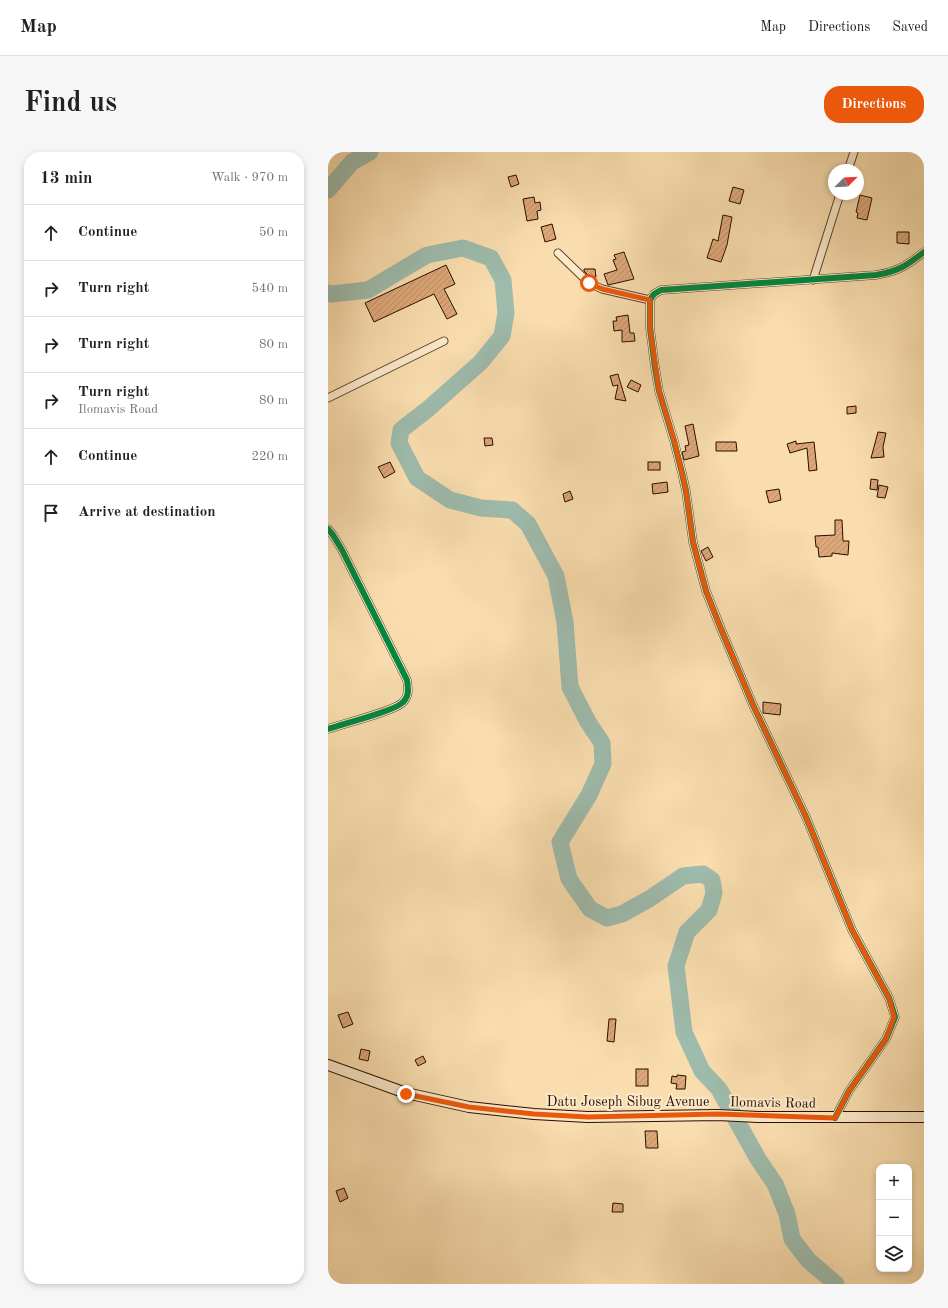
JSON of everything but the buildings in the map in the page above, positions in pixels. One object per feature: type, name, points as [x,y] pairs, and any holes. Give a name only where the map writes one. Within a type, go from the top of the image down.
[{"type":"main road","name":"Datu Joseph Sibug Avenue","points":[[328,1065],[406,1094],[469,1107],[534,1114],[588,1117],[718,1114]]},
{"type":"main road","name":"Ilomavis Road","points":[[718,1114],[835,1118],[924,1118]]},
{"type":"street","points":[[850,164],[854,152]]},
{"type":"street","points":[[813,280],[838,200]]},
{"type":"street","points":[[835,1118],[849,1091],[886,1039],[894,1017],[889,998],[852,930],[806,817],[753,705],[706,591],[693,542],[682,473],[674,440],[659,391],[650,328],[650,300],[654,294],[661,290],[876,275],[892,272],[910,264],[924,252]]},
{"type":"street","points":[[558,253],[589,283],[602,289],[650,300]]},
{"type":"street","points":[[328,398],[444,341]]},
{"type":"street","points":[[328,529],[333,535],[407,680],[409,689],[408,695],[402,703],[392,709],[328,729]]},
{"type":"waterway","points":[[328,190],[352,162],[370,152]]},
{"type":"waterway","points":[[328,293],[332,294],[368,290],[427,255],[463,248],[491,258],[503,280],[506,313],[502,336],[481,362],[428,409],[401,430],[399,443],[417,478],[450,500],[481,508],[512,510],[528,524],[556,576],[565,622],[570,687],[588,722],[602,743],[603,764],[589,795],[560,842],[569,879],[590,909],[607,918],[622,914],[649,899],[683,876],[703,874],[712,880],[714,893],[709,910],[687,932],[676,966],[684,1032],[702,1071],[719,1089],[758,1159],[775,1184],[787,1214],[792,1239],[808,1260],[836,1284]]},
{"type":"cycle path","points":[[835,1118],[849,1091],[886,1039],[895,1017],[889,998],[852,930],[806,817],[753,705],[706,591],[693,542],[682,473],[659,391],[650,328],[650,300],[654,294],[661,290],[876,275],[891,272],[902,267],[924,252]]},
{"type":"cycle path","points":[[328,529],[342,550],[407,680],[408,689],[405,700],[397,706],[389,710],[328,729]]},
{"type":"route","points":[[406,1094],[469,1107],[534,1114],[588,1117],[718,1114],[835,1118],[849,1091],[886,1039],[894,1017],[889,998],[852,930],[806,817],[753,705],[712,609],[696,556],[682,473],[674,440],[659,391],[650,328],[650,300],[602,289],[589,283]]}]
